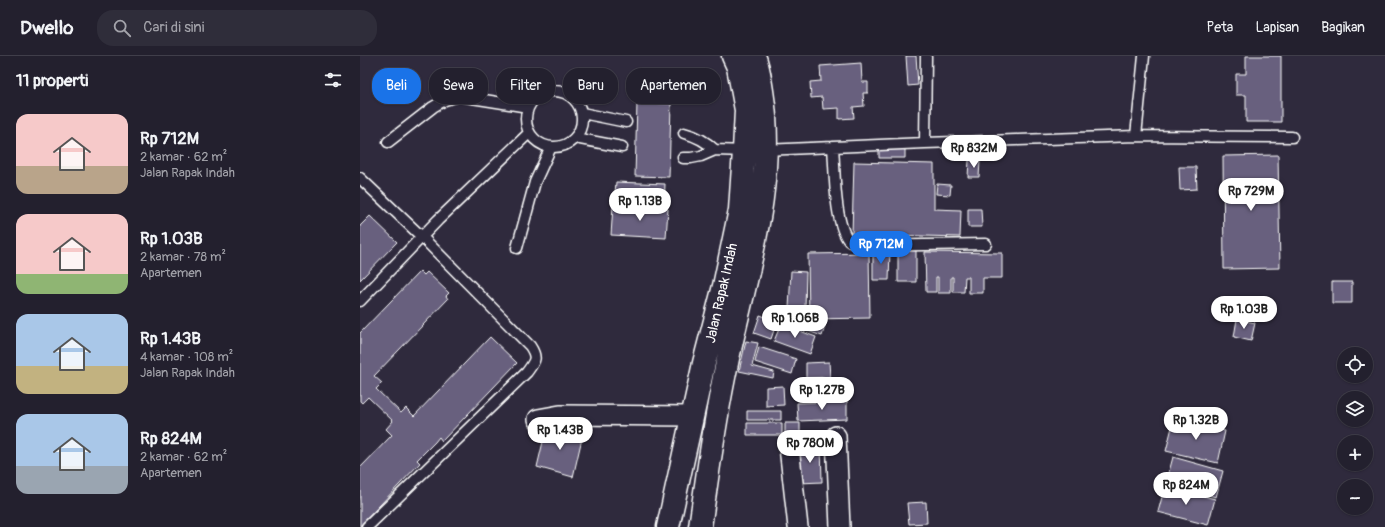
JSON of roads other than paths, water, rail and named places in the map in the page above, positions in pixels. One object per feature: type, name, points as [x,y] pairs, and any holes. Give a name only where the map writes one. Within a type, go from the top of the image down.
[{"type":"main road","name":"Jalan Rapak Indah","points":[[668,527],[704,363],[724,286],[740,210],[746,110],[738,67],[733,56]]},
{"type":"main road","name":"Jalan Rapak Indah","points":[[700,527],[727,364],[761,210],[767,150],[766,112],[758,65],[754,56]]},
{"type":"street","points":[[538,419],[560,415],[693,416]]},
{"type":"street","points":[[836,436],[840,527]]},
{"type":"street","points":[[789,447],[798,527]]},
{"type":"lane","points":[[925,143],[926,56]]},
{"type":"lane","points":[[1136,136],[1144,56]]},
{"type":"lane","points":[[557,90],[566,93],[573,98],[582,113],[582,122],[579,131],[575,138],[568,144],[559,147],[542,145],[534,140],[529,133],[526,124],[528,107],[533,99],[548,91],[557,90]]},
{"type":"lane","points":[[388,142],[433,107],[446,100],[459,96],[528,107]]},
{"type":"lane","points":[[582,113],[626,122]]},
{"type":"lane","points":[[360,302],[422,237],[529,133]]},
{"type":"lane","points":[[684,133],[709,144],[715,150]]},
{"type":"lane","points":[[684,158],[701,156],[715,150],[744,151],[1136,136],[1292,137]]},
{"type":"lane","points":[[575,138],[622,147]]},
{"type":"lane","points":[[517,248],[535,182],[551,147]]},
{"type":"lane","points":[[833,147],[837,201],[841,225],[849,241],[856,245],[863,246],[986,244]]},
{"type":"lane","points":[[360,178],[422,237],[530,346],[535,354],[534,362],[527,372],[367,527]]}]
